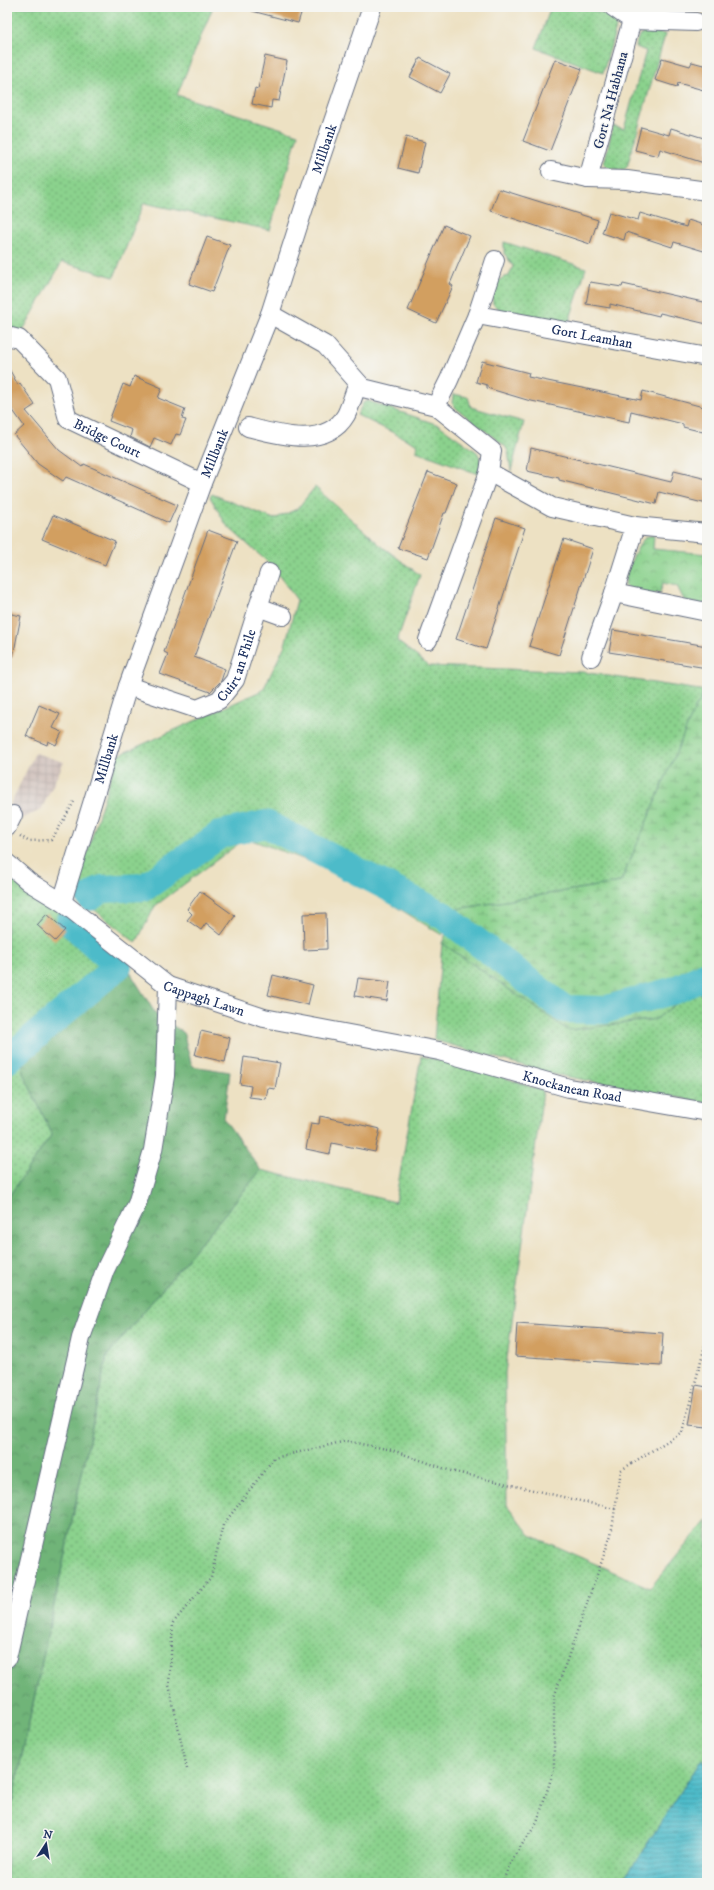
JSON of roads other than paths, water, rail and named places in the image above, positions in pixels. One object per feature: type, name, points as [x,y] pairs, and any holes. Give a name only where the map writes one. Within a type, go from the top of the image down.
[{"type":"street","name":"Millbank","points":[[62,902],[128,686],[202,483],[270,314],[308,195],[372,7]]},
{"type":"street","points":[[613,7],[632,20],[700,18]]},
{"type":"street","name":"Gort Na Habhana","points":[[588,179],[632,20]]},
{"type":"street","points":[[551,171],[588,179],[627,180],[707,191]]},
{"type":"street","points":[[436,406],[477,315],[495,260]]},
{"type":"street","points":[[270,314],[325,345],[364,388],[436,406],[492,451],[489,472],[428,640]]},
{"type":"street","name":"Gort Leamhan","points":[[477,315],[707,357]]},
{"type":"street","name":"Bridge Court","points":[[7,336],[19,339],[58,378],[68,419],[202,483]]},
{"type":"street","points":[[248,427],[276,434],[302,437],[321,435],[335,427],[346,415],[358,383]]},
{"type":"street","points":[[489,472],[552,507],[635,526],[707,533]]},
{"type":"street","points":[[591,656],[614,593],[635,526]]},
{"type":"street","name":"Cuirt an Fhile","points":[[128,686],[197,709],[219,700],[235,680],[269,574]]},
{"type":"street","points":[[614,593],[707,612]]},
{"type":"street","points":[[258,607],[284,616]]},
{"type":"street","name":"Cappagh Lawn","points":[[7,863],[29,882],[62,902],[168,986],[264,1018],[439,1051]]},
{"type":"street","points":[[7,1658],[81,1338],[105,1270],[137,1204],[154,1150],[166,1076],[168,986]]},
{"type":"street","name":"Knockanean Road","points":[[439,1051],[569,1088],[707,1112]]},
{"type":"water","points":[[702,1759],[707,1771],[707,1883],[622,1883]]},
{"type":"waterway","points":[[90,897],[102,889],[145,887],[221,834],[266,824],[444,916],[564,1009],[604,1010],[675,990],[707,975]]},
{"type":"waterway","points":[[7,1060],[118,966],[70,922]]}]
